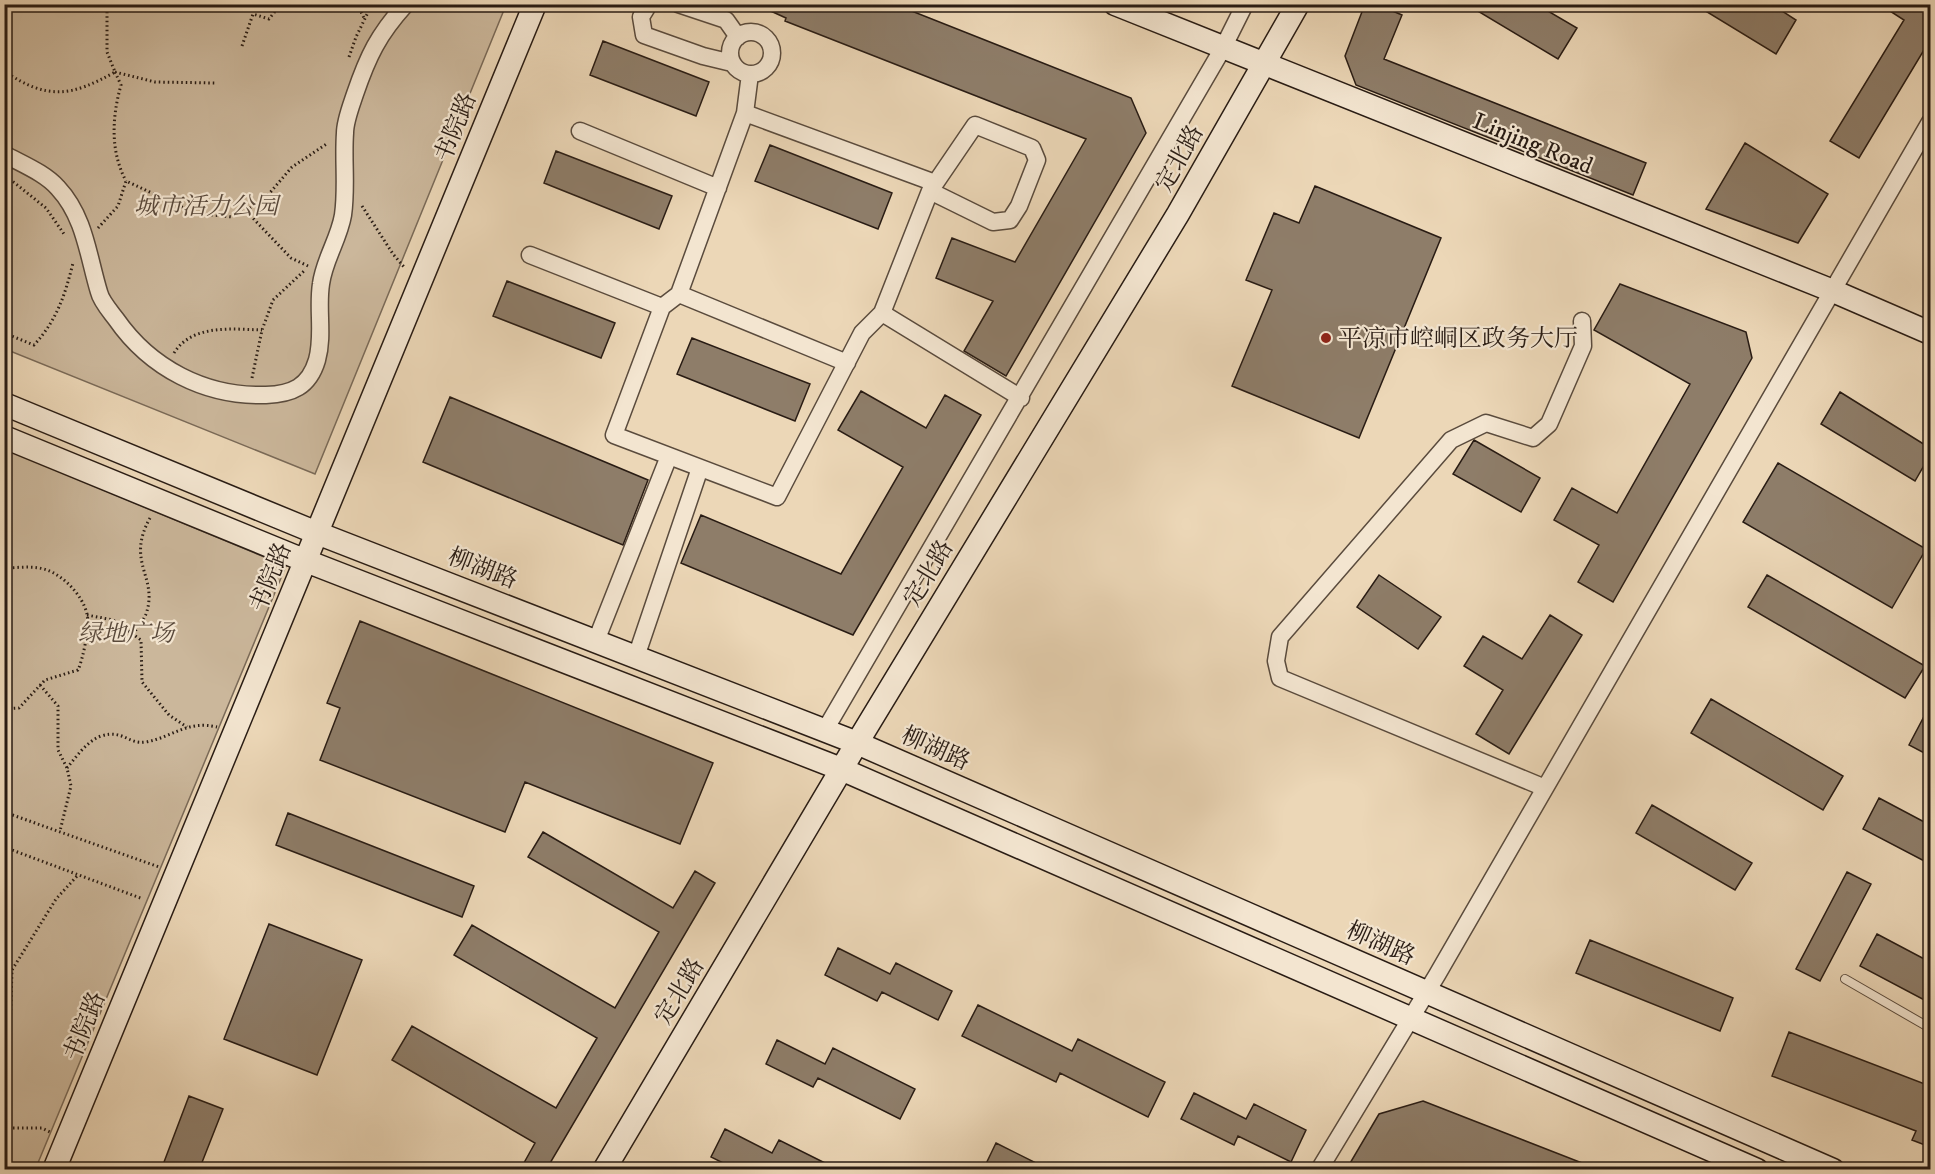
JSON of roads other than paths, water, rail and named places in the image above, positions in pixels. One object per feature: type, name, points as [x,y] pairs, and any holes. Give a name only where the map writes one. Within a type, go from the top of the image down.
[{"type":"main road","name":"书院路","points":[[54,1170],[535,4]]},
{"type":"main road","name":"Linjing Road","points":[[1114,4],[1833,291],[1930,333]]},
{"type":"main road","name":"定北路","points":[[604,1170],[841,769],[1178,214],[1298,4]]},
{"type":"main road","name":"柳湖路","points":[[4,405],[317,533],[857,743],[1833,1170]]},
{"type":"main road","points":[[4,437],[306,561],[841,769],[1757,1170]]},
{"type":"street","points":[[4,154],[58,187],[74,212],[87,240],[99,295],[133,342],[162,367],[207,386],[250,395],[292,392],[308,381],[317,360],[320,341],[321,283],[316,269],[338,236],[343,214],[345,130],[365,63],[393,19],[406,4]]},
{"type":"street","points":[[649,4],[640,16],[644,35],[703,56],[732,63],[743,72],[750,74],[764,70],[772,58],[772,51],[765,38],[759,34],[745,33],[738,37],[730,49],[732,63]]},
{"type":"street","points":[[678,4],[726,20],[738,37]]},
{"type":"street","points":[[825,730],[1021,398],[1223,48],[1245,4]]},
{"type":"street","points":[[745,113],[932,187],[993,222],[1010,220],[1019,206],[1037,160],[1032,148],[975,125],[932,187],[882,314],[862,333],[777,497],[614,435],[662,307],[679,294],[745,113],[750,74]]},
{"type":"street","points":[[1319,1170],[1427,992],[1930,122]]},
{"type":"street","points":[[580,131],[718,188]]},
{"type":"street","points":[[530,255],[662,307]]},
{"type":"street","points":[[679,294],[847,363]]},
{"type":"street","points":[[882,314],[1021,398]]},
{"type":"street","points":[[1545,788],[1280,678],[1276,661],[1280,637],[1451,440],[1486,423],[1533,438],[1549,424],[1583,346],[1582,321]]},
{"type":"street","points":[[596,641],[669,456]]},
{"type":"street","points":[[636,657],[700,468]]},
{"type":"lane","points":[[1845,979],[1930,1028]]},
{"type":"place","name":"平凉市崆峒区政务大厅","points":[[1326,338]]},
{"type":"park label","name":"城市活力公园","points":[[206,206]]},
{"type":"park label","name":"绿地广场","points":[[126,633]]}]
